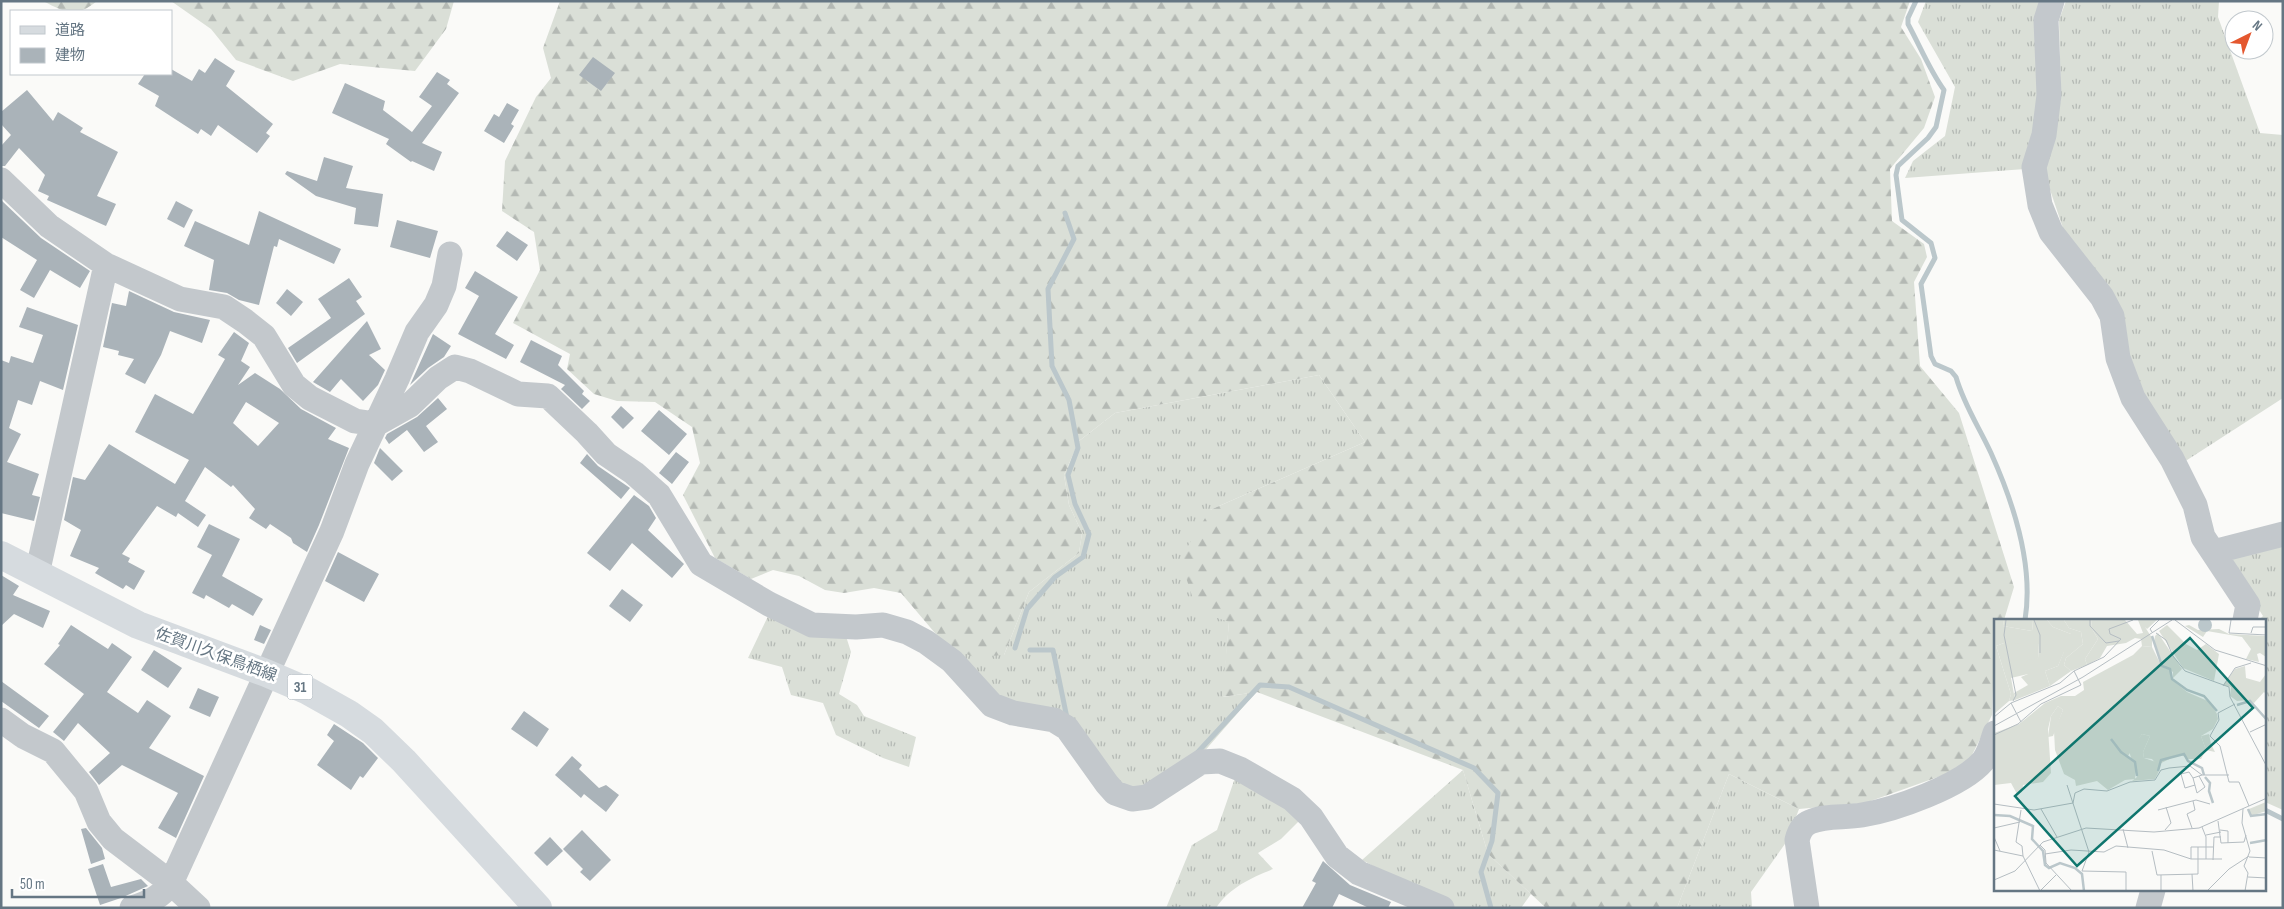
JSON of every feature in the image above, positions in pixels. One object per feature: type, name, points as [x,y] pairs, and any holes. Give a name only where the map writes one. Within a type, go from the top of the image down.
[{"type":"main road","name":"佐賀川久保鳥栖線","points":[[1,555],[158,634],[266,673],[308,691],[348,714],[373,731],[404,761],[538,908]]},
{"type":"street","points":[[2052,1],[2046,20],[2049,95],[2044,135],[2034,167],[2040,205],[2051,232],[2102,297],[2112,316],[2118,358],[2133,398],[2172,459],[2195,505],[2203,537],[2248,606],[2244,619]]},
{"type":"street","points":[[1,180],[49,226],[106,265],[180,299],[224,307],[264,336],[294,386],[310,398],[355,421],[376,424],[410,405],[438,378],[455,367],[470,371],[518,394],[548,396],[606,454],[634,473],[660,495],[701,564],[769,604],[812,625],[856,627],[883,625],[907,632],[926,642],[952,661],[992,706],[1012,713],[1054,720],[1067,728],[1115,793],[1132,800],[1147,797],[1201,762],[1220,761],[1240,769],[1292,799],[1311,817],[1337,856],[1359,873],[1442,908]]},
{"type":"street","points":[[132,908],[153,900],[164,892],[171,882],[332,531],[357,464],[417,332],[444,286],[450,254]]},
{"type":"street","points":[[37,574],[106,265]]},
{"type":"street","points":[[2213,552],[2283,534]]},
{"type":"street","points":[[1,720],[23,736],[53,751],[86,791],[100,822],[113,839],[171,882],[198,908]]},
{"type":"street","points":[[1808,908],[1797,840],[1800,831],[1807,823],[1818,819],[1863,815],[1910,804],[1966,775],[1983,761],[1994,735]]},
{"type":"street","points":[[2148,908],[2152,892]]},
{"type":"green space","points":[[43,1],[97,1],[83,10],[63,10]]},
{"type":"green space","points":[[171,1],[454,1],[446,29],[415,71],[340,64],[293,81],[236,60],[211,29]]},
{"type":"green space","points":[[560,1],[1910,1],[1901,27],[1921,59],[1935,97],[1924,128],[1890,169],[1892,221],[1924,244],[1927,257],[1914,282],[1920,366],[1959,413],[2014,587],[2004,619],[1994,619],[1992,715],[1966,767],[1865,803],[1799,809],[1729,774],[1677,908],[1546,908],[1488,854],[1463,770],[1257,692],[1222,697],[1229,622],[1197,611],[1180,559],[1210,510],[1365,442],[1319,375],[1115,413],[1079,441],[1064,475],[1069,505],[1082,533],[1079,553],[1029,592],[1004,655],[974,657],[946,646],[901,593],[874,588],[844,593],[825,590],[799,576],[773,570],[751,579],[715,558],[683,495],[700,463],[692,427],[655,402],[617,401],[594,394],[567,369],[570,354],[513,323],[540,270],[534,232],[502,211],[505,161],[536,97],[551,78],[543,48]]},
{"type":"green space","points":[[1926,1],[2043,1],[2043,105],[2025,169],[1905,178],[1913,161],[1945,136],[1955,87],[1918,22]]},
{"type":"green space","points":[[2066,1],[2219,1],[2218,17],[2224,34],[2224,60],[2234,60],[2260,133],[2283,135],[2283,398],[2184,462],[2134,382],[2064,231],[2044,172],[2061,99],[2059,20]]},
{"type":"green space","points":[[1319,375],[1365,442],[1210,510],[1229,622],[1223,697],[1256,692],[1202,754],[1139,790],[1118,784],[1067,715],[1003,703],[946,646],[1004,655],[1029,592],[1079,553],[1082,533],[1069,505],[1064,475],[1079,441],[1115,413]]},
{"type":"green space","points":[[2283,541],[2283,810],[2266,802],[2266,619],[2260,619],[2263,616],[2223,553]]},
{"type":"green space","points":[[770,612],[844,630],[851,652],[839,694],[857,705],[864,716],[916,737],[909,767],[883,758],[836,735],[823,703],[791,695],[782,667],[748,658]]},
{"type":"green space","points":[[1463,770],[1488,854],[1531,894],[1521,908],[1453,908],[1362,860]]},
{"type":"green space","points":[[1729,774],[1799,809],[1787,841],[1751,892],[1752,908],[1677,908]]},
{"type":"green space","points":[[1236,775],[1303,817],[1281,839],[1258,853],[1273,869],[1234,889],[1216,908],[1166,908],[1192,845],[1217,830]]},
{"type":"building","points":[[593,57],[615,73],[601,91],[579,75]]},
{"type":"building","points":[[215,58],[235,71],[226,86],[273,124],[266,133],[270,136],[257,153],[218,125],[211,136],[201,129],[198,134],[155,106],[159,96],[138,84],[144,75],[172,75],[172,70],[192,81],[199,69],[205,73]]},
{"type":"building","points":[[437,72],[450,80],[447,84],[459,93],[422,143],[442,152],[434,171],[411,162],[386,144],[389,139],[332,113],[345,83],[385,101],[383,110],[412,132],[432,106],[419,97]]},
{"type":"building","points":[[27,90],[53,121],[58,112],[83,128],[80,132],[118,152],[97,196],[116,204],[106,226],[47,200],[49,196],[38,191],[45,175],[19,148],[5,166],[1,166],[1,146],[11,135],[1,124],[1,112]]},
{"type":"building","points":[[507,103],[519,110],[511,124],[514,126],[504,143],[484,131],[494,114],[499,117]]},
{"type":"building","points":[[324,157],[353,166],[346,188],[383,194],[378,227],[354,224],[356,208],[316,196],[285,174],[287,171],[317,181]]},
{"type":"building","points":[[1,200],[41,238],[90,271],[80,288],[50,270],[34,298],[20,290],[37,260],[1,237]]},
{"type":"building","points":[[176,201],[193,210],[184,228],[167,219]]},
{"type":"building","points":[[259,211],[341,249],[334,264],[279,239],[277,247],[274,246],[259,305],[239,300],[227,293],[209,290],[214,260],[184,246],[195,221],[249,245]]},
{"type":"building","points":[[397,220],[438,231],[430,258],[390,247]]},
{"type":"building","points":[[507,231],[528,245],[517,261],[496,246]]},
{"type":"building","points":[[475,271],[518,297],[495,334],[514,345],[506,359],[458,334],[479,296],[465,288]]},
{"type":"building","points":[[349,278],[362,297],[356,301],[365,314],[297,363],[288,348],[331,318],[318,299]]},
{"type":"building","points":[[287,289],[303,302],[291,316],[276,303]]},
{"type":"building","points":[[129,291],[174,312],[210,320],[202,343],[170,331],[161,355],[145,384],[125,374],[134,359],[118,355],[119,351],[103,347],[112,303],[126,306]]},
{"type":"building","points":[[27,307],[78,325],[63,390],[40,381],[32,405],[18,400],[9,428],[21,434],[7,462],[39,474],[32,495],[40,497],[34,521],[1,513],[1,360],[9,363],[11,356],[33,363],[43,335],[19,327]]},
{"type":"building","points":[[367,321],[381,349],[369,355],[385,370],[378,385],[363,401],[341,379],[330,392],[313,382]]},
{"type":"building","points":[[234,332],[249,343],[241,361],[250,367],[238,385],[255,373],[280,389],[301,409],[336,428],[328,439],[349,448],[319,525],[307,552],[293,543],[291,538],[270,524],[266,529],[249,518],[255,509],[233,485],[231,487],[205,467],[185,501],[206,515],[198,527],[178,513],[176,517],[157,506],[122,554],[130,558],[128,562],[145,571],[134,590],[126,585],[123,589],[95,573],[99,568],[70,556],[81,530],[64,520],[73,477],[85,480],[109,444],[175,484],[189,460],[135,432],[155,394],[193,414],[225,359],[218,355]],"holes":[[[246,402],[279,423],[258,446],[233,423]]]},
{"type":"building","points":[[433,334],[451,346],[444,357],[428,368],[410,385]]},
{"type":"building","points":[[531,340],[562,356],[558,365],[584,391],[582,394],[590,401],[582,409],[561,389],[565,385],[520,362]]},
{"type":"building","points":[[438,398],[447,409],[426,426],[438,442],[424,452],[407,430],[389,444],[385,438],[387,434],[417,417]]},
{"type":"building","points":[[621,406],[634,418],[623,429],[611,417]]},
{"type":"building","points":[[659,410],[687,434],[669,455],[641,431]]},
{"type":"building","points":[[380,448],[403,471],[392,481],[374,463]]},
{"type":"building","points":[[676,452],[689,462],[672,484],[659,473]]},
{"type":"building","points":[[587,454],[598,466],[630,488],[621,499],[580,463]]},
{"type":"building","points":[[634,495],[649,506],[656,518],[648,530],[684,564],[672,578],[632,543],[610,571],[587,553]]},
{"type":"building","points":[[209,524],[240,539],[222,576],[263,599],[253,616],[232,604],[229,608],[206,595],[204,599],[192,593],[212,555],[197,547]]},
{"type":"building","points":[[338,552],[379,574],[364,602],[325,581]]},
{"type":"building","points":[[1,575],[19,586],[13,595],[50,611],[43,628],[14,614],[1,626]]},
{"type":"building","points":[[622,589],[643,605],[630,622],[609,606]]},
{"type":"building","points":[[71,625],[108,649],[112,643],[132,657],[107,692],[138,713],[147,700],[171,716],[149,748],[204,776],[176,838],[158,828],[178,793],[122,765],[99,785],[89,772],[110,753],[78,723],[64,741],[53,732],[84,694],[44,664],[60,645],[58,644]]},
{"type":"building","points":[[260,625],[271,630],[264,644],[254,640]]},
{"type":"building","points":[[154,650],[182,668],[168,688],[141,670]]},
{"type":"building","points":[[1,681],[49,716],[39,728],[1,701]]},
{"type":"building","points":[[198,688],[219,697],[210,717],[189,708]]},
{"type":"building","points":[[524,711],[549,729],[537,747],[511,729]]},
{"type":"building","points":[[334,724],[363,743],[378,758],[363,778],[360,776],[351,790],[317,765],[334,741],[327,735]]},
{"type":"building","points":[[572,756],[582,765],[579,769],[599,788],[606,785],[619,795],[606,812],[584,794],[581,798],[555,775]]},
{"type":"building","points":[[86,828],[102,848],[105,859],[91,864],[81,829]]},
{"type":"building","points":[[582,830],[611,860],[590,881],[580,872],[583,869],[563,849]]},
{"type":"building","points":[[550,837],[563,851],[547,866],[534,853]]},
{"type":"building","points":[[1323,861],[1350,885],[1391,902],[1388,908],[1369,908],[1339,894],[1332,908],[1302,908],[1316,883],[1312,881]]},
{"type":"building","points":[[103,864],[111,887],[141,879],[148,886],[100,905],[88,869]]},
{"type":"waterway","points":[[1916,1],[1908,18],[1908,24],[1944,90],[1936,127],[1928,138],[1898,166],[1896,175],[1902,220],[1931,243],[1935,258],[1921,284],[1931,356],[1935,364],[1951,371],[1956,377],[1963,397],[1991,453],[2007,493],[2020,535],[2024,556],[2027,578],[2025,619]]},
{"type":"waterway","points":[[1015,648],[1027,609],[1055,577],[1083,557],[1089,534],[1075,504],[1068,475],[1078,448],[1069,400],[1052,366],[1048,289],[1074,239],[1065,213]]},
{"type":"waterway","points":[[1030,650],[1053,650],[1067,718]]},
{"type":"waterway","points":[[1196,754],[1260,685],[1289,687],[1474,768],[1498,793],[1492,841],[1481,872],[1491,908]]},
{"type":"waterway","points":[[2266,810],[2283,819]]}]
